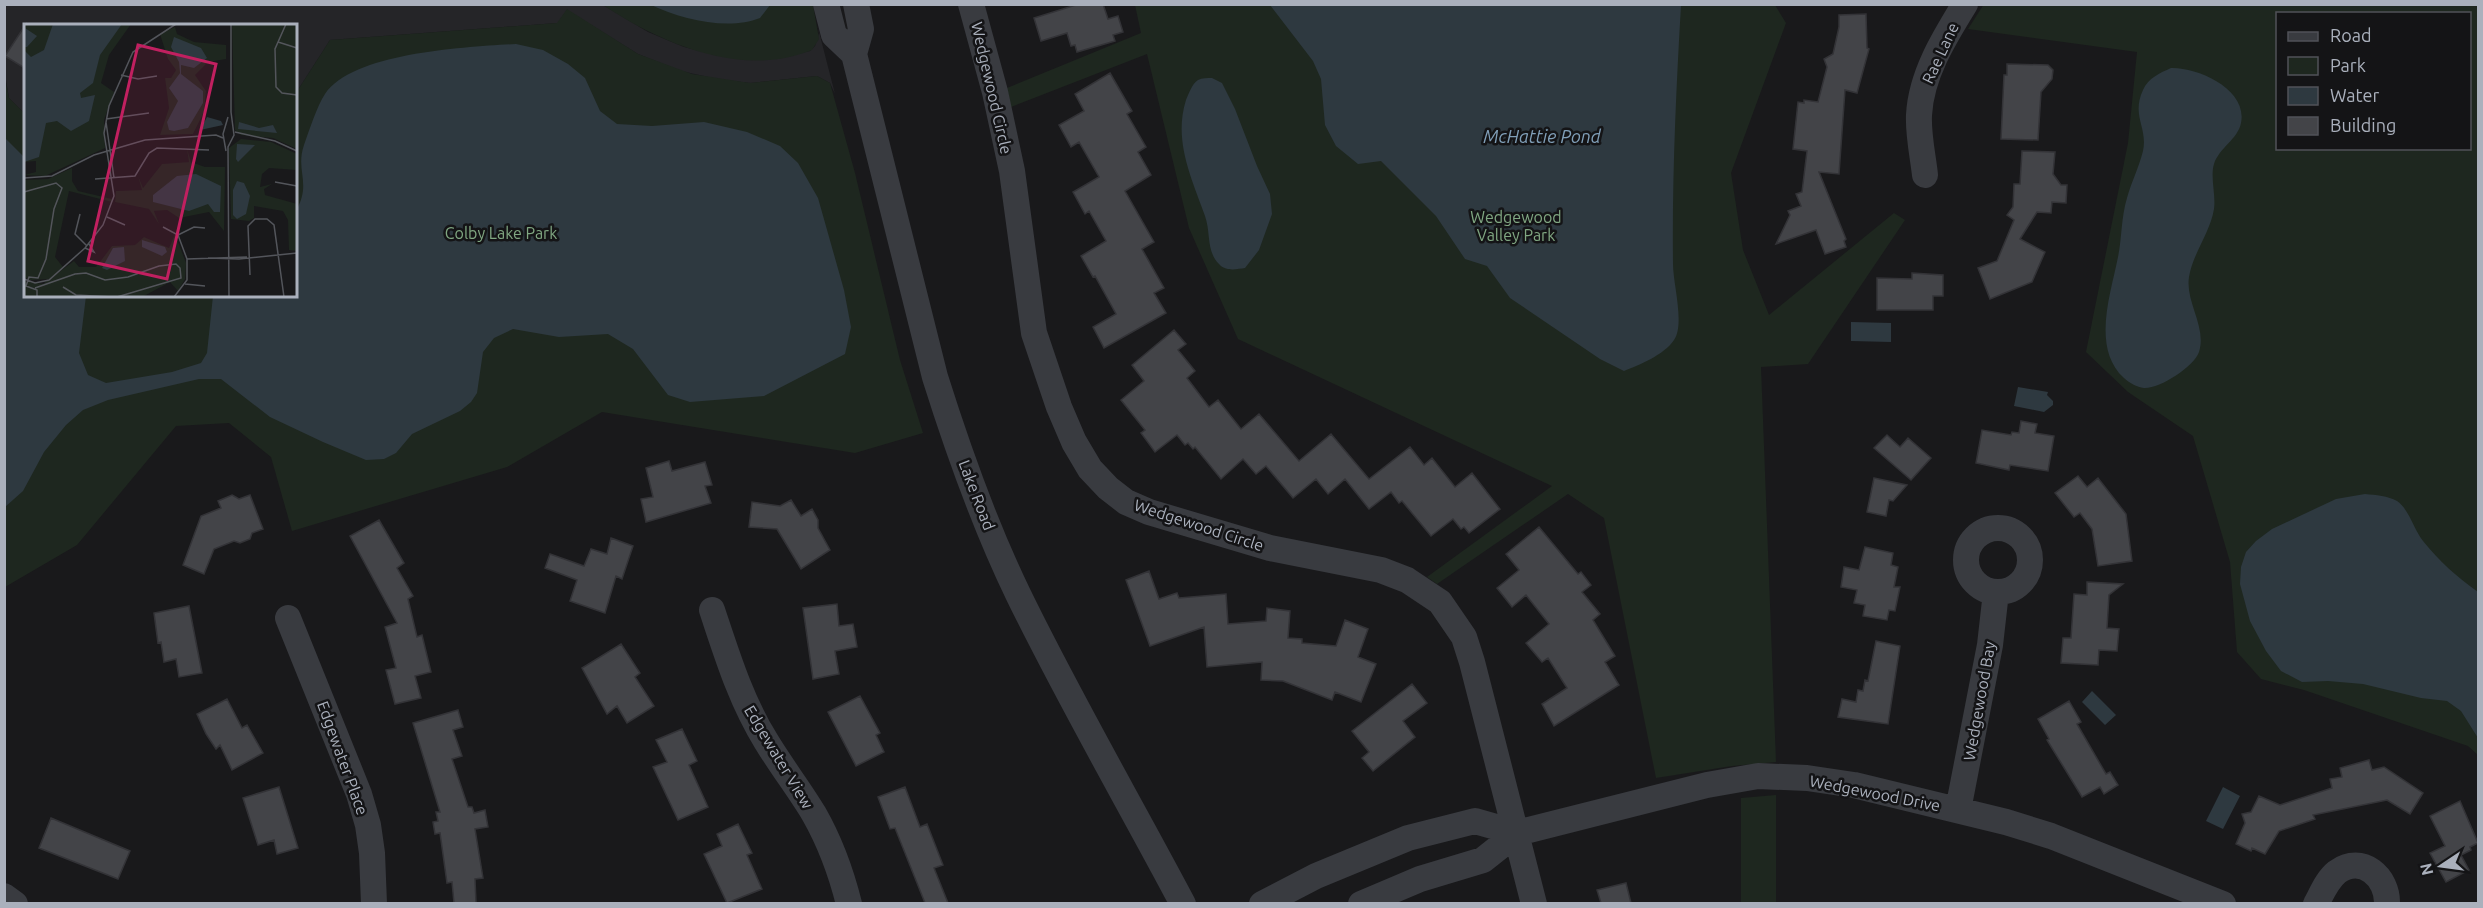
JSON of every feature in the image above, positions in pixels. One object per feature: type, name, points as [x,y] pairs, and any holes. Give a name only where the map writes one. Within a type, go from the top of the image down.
[{"type":"street","name":"Lake Road","points":[[826,4],[834,35],[854,54]]},
{"type":"street","name":"Lake Road","points":[[856,4],[861,29],[854,54],[935,377],[950,424],[987,524],[1017,592],[1055,668],[1183,903]]},
{"type":"street","name":"Wedgewood Circle","points":[[971,4],[993,83],[1012,171],[1034,333],[1059,407],[1074,442],[1090,469],[1108,488],[1126,502],[1149,512],[1270,548],[1381,570],[1407,580],[1440,602],[1464,637],[1534,903]]},
{"type":"street","name":"Rae Lane","points":[[1925,176],[1919,128],[1921,99],[1935,59],[1965,4]]},
{"type":"street","name":"Wedgewood Bay","points":[[1958,810],[1990,645],[1996,592]]},
{"type":"street","name":"Edgewater View","points":[[712,610],[746,704],[765,741],[814,814],[843,877],[849,903]]},
{"type":"street","name":"Edgewater Place","points":[[288,618],[359,794],[368,825],[372,853],[374,903]]},
{"type":"street","name":"Wedgewood Drive","points":[[1361,903],[1420,879],[1483,860],[1516,833],[1707,785],[1758,776],[1807,778],[1854,785],[1958,810],[2051,836],[2223,903]]},
{"type":"street","points":[[1262,903],[1316,876],[1408,838],[1475,821],[1516,833]]},
{"type":"street","points":[[2316,903],[2335,874],[2345,868],[2358,866],[2371,869],[2381,878],[2387,891],[2387,903]]},
{"type":"street","points":[[4,896],[15,903]]},
{"type":"shaded area","points":[[4,5],[603,5],[648,32],[684,47],[720,56],[749,59],[782,57],[810,51],[815,46],[819,33],[817,24],[835,94],[830,83],[817,76],[750,83],[681,71],[638,54],[567,10],[558,23],[330,40],[297,91],[297,24],[24,24],[24,113],[9,98],[5,74]]},
{"type":"green space","points":[[1984,4],[2478,5],[2478,755],[2468,746],[2304,690],[2261,679],[2237,652],[2230,562],[2193,436],[2128,392],[2086,352],[2128,143],[2137,52],[1968,29]]},
{"type":"green space","points":[[603,5],[813,5],[819,39],[812,50],[785,58],[758,61],[730,59],[676,44]]},
{"type":"green space","name":"Wedgewood Valley Park","points":[[1135,5],[1775,5],[1786,23],[1731,173],[1743,250],[1769,315],[1894,213],[1905,220],[1808,364],[1761,367],[1776,762],[1732,766],[1656,778],[1604,518],[1568,494],[1437,584],[1427,577],[1552,486],[1238,339],[1189,228],[1147,54],[1011,107],[1007,88],[1141,33]]},
{"type":"green space","name":"Colby Lake Park","points":[[567,9],[638,54],[692,74],[750,83],[817,76],[830,83],[855,173],[900,360],[923,433],[855,453],[602,412],[507,467],[292,531],[271,457],[229,423],[176,426],[77,545],[5,587],[4,74],[9,98],[24,113],[24,297],[297,297],[297,91],[330,40],[557,23]]},
{"type":"green space","points":[[1776,795],[1776,903],[1741,903],[1741,798]]},
{"type":"water","points":[[770,4],[760,18],[734,23],[690,19],[651,5]]},
{"type":"water","name":"McHattie Pond","points":[[1270,5],[1681,5],[1673,231],[1673,272],[1678,304],[1678,324],[1677,333],[1670,345],[1651,359],[1624,371],[1600,359],[1510,298],[1487,266],[1465,259],[1436,216],[1381,161],[1358,164],[1336,146],[1325,125],[1321,79],[1313,61]]},
{"type":"water","name":"Colby Lake Park","points":[[516,44],[543,50],[568,64],[585,78],[600,111],[617,124],[652,126],[704,122],[747,132],[780,146],[798,163],[818,198],[844,290],[851,327],[845,354],[764,396],[690,402],[668,395],[633,349],[608,334],[559,337],[513,329],[494,338],[483,352],[477,393],[471,402],[460,411],[412,434],[396,453],[384,459],[366,460],[270,417],[221,379],[199,379],[108,400],[83,410],[66,425],[44,452],[23,491],[5,507],[5,138],[24,157],[24,297],[86,297],[79,353],[88,375],[106,383],[172,372],[201,363],[207,353],[213,297],[297,297],[297,209],[303,193],[302,154],[316,112],[325,94],[340,80],[360,69],[413,54]]},
{"type":"water","points":[[2171,68],[2194,71],[2229,90],[2237,100],[2241,111],[2241,123],[2236,134],[2216,158],[2213,175],[2212,218],[2189,277],[2190,296],[2200,333],[2199,352],[2190,364],[2175,376],[2158,385],[2144,388],[2128,382],[2114,366],[2108,352],[2106,320],[2125,205],[2143,151],[2144,143],[2139,114],[2140,99],[2148,82]]},
{"type":"water","points":[[1212,78],[1222,83],[1235,109],[1270,194],[1272,214],[1259,250],[1245,268],[1225,268],[1215,259],[1210,248],[1207,222],[1190,174],[1183,145],[1183,115],[1188,94],[1198,80]]},
{"type":"water","points":[[1851,322],[1891,323],[1891,342],[1851,341]]},
{"type":"water","points":[[2018,387],[2048,392],[2047,395],[2053,401],[2053,405],[2044,412],[2014,406]]},
{"type":"water","points":[[2365,494],[2378,495],[2397,501],[2429,548],[2463,581],[2478,592],[2478,738],[2461,711],[2447,701],[2421,698],[2363,684],[2328,681],[2302,682],[2281,671],[2266,651],[2250,621],[2240,584],[2241,567],[2246,552],[2272,529],[2336,499]]},
{"type":"water","points":[[2092,691],[2116,715],[2105,725],[2082,702]]},
{"type":"water","points":[[2223,787],[2240,796],[2223,829],[2206,821]]},
{"type":"building","points":[[1079,4],[1103,4],[1108,19],[1118,16],[1123,32],[1113,35],[1115,41],[1077,52],[1075,45],[1071,46],[1067,33],[1041,41],[1034,18]]},
{"type":"building","points":[[1866,14],[1867,48],[1869,49],[1857,93],[1845,90],[1839,174],[1819,172],[1846,239],[1844,241],[1846,247],[1825,254],[1816,230],[1776,244],[1790,215],[1788,211],[1801,206],[1796,194],[1802,192],[1807,151],[1793,149],[1798,102],[1804,103],[1804,100],[1818,102],[1827,67],[1824,59],[1833,54],[1839,27],[1839,15]]},
{"type":"building","points":[[24,27],[24,68],[5,56]]},
{"type":"building","points":[[2007,64],[2048,65],[2053,70],[2052,79],[2041,92],[2038,140],[2001,139],[2004,75],[2007,75]]},
{"type":"building","points":[[1110,73],[1132,111],[1127,114],[1146,147],[1138,152],[1151,175],[1125,191],[1154,242],[1142,249],[1164,288],[1154,293],[1166,313],[1104,348],[1093,327],[1116,314],[1081,256],[1106,241],[1089,211],[1085,214],[1073,192],[1099,177],[1079,142],[1071,147],[1059,125],[1084,111],[1075,94]]},
{"type":"building","points":[[2022,151],[2055,152],[2053,174],[2061,185],[2067,185],[2066,203],[2052,202],[2051,213],[2037,212],[2020,239],[2045,252],[2032,282],[1990,299],[1978,268],[1997,261],[2014,220],[2007,215],[2013,207],[2014,184],[2020,184]]},
{"type":"building","points":[[1912,273],[1943,275],[1943,296],[1933,296],[1933,310],[1877,310],[1877,278],[1912,279]]},
{"type":"building","points":[[1174,330],[1186,344],[1178,350],[1195,371],[1187,378],[1209,407],[1218,400],[1241,429],[1259,414],[1299,461],[1331,434],[1369,479],[1410,447],[1424,465],[1432,458],[1455,487],[1472,473],[1500,509],[1469,533],[1464,527],[1461,529],[1453,519],[1431,536],[1402,501],[1399,503],[1391,492],[1369,509],[1345,479],[1328,494],[1316,479],[1293,498],[1266,466],[1256,474],[1243,459],[1221,479],[1195,447],[1193,449],[1188,443],[1185,445],[1177,435],[1155,452],[1141,433],[1145,430],[1121,400],[1144,381],[1132,365]]},
{"type":"building","points":[[2021,421],[2037,424],[2035,433],[2054,436],[2048,471],[2010,465],[2009,470],[1976,463],[1982,430],[2011,435],[2012,432],[2019,433]]},
{"type":"building","points":[[1887,435],[1900,447],[1908,438],[1931,458],[1911,480],[1874,448]]},
{"type":"building","points":[[669,461],[672,471],[705,462],[712,485],[705,486],[711,503],[646,522],[641,499],[653,497],[646,468]]},
{"type":"building","points":[[2078,476],[2087,487],[2098,478],[2126,514],[2132,561],[2098,566],[2092,529],[2080,513],[2074,517],[2055,493]]},
{"type":"building","points":[[1874,478],[1907,485],[1893,501],[1889,500],[1886,516],[1867,512]]},
{"type":"building","points":[[232,495],[239,499],[250,495],[263,529],[252,533],[250,539],[240,543],[234,541],[214,549],[204,574],[183,565],[201,516],[221,508],[218,501]]},
{"type":"building","points":[[791,500],[801,516],[812,509],[818,520],[818,528],[830,550],[801,569],[777,529],[749,527],[752,502],[780,506]]},
{"type":"building","points":[[379,520],[404,563],[397,568],[413,596],[408,599],[417,637],[422,635],[431,672],[415,676],[421,698],[395,704],[386,670],[396,668],[385,627],[397,623],[350,536]]},
{"type":"building","points":[[1539,527],[1578,574],[1581,572],[1591,585],[1582,592],[1600,614],[1593,620],[1615,656],[1605,662],[1619,685],[1554,726],[1542,704],[1567,688],[1548,658],[1542,662],[1526,643],[1549,624],[1526,595],[1512,607],[1497,588],[1519,570],[1506,554]]},
{"type":"building","points":[[611,538],[633,546],[622,579],[616,576],[605,613],[570,601],[577,580],[545,568],[550,554],[584,566],[591,549],[607,554]]},
{"type":"building","points":[[1865,547],[1893,553],[1891,565],[1898,567],[1894,587],[1900,587],[1895,611],[1889,610],[1887,620],[1863,616],[1865,605],[1854,603],[1857,590],[1841,587],[1844,567],[1859,570]]},
{"type":"building","points":[[1149,571],[1159,599],[1177,593],[1179,598],[1226,594],[1228,624],[1266,621],[1267,608],[1290,611],[1288,638],[1302,639],[1302,643],[1336,646],[1345,620],[1368,629],[1358,657],[1376,664],[1361,702],[1335,692],[1332,700],[1283,681],[1261,680],[1262,662],[1207,667],[1204,627],[1150,646],[1126,580]]},
{"type":"building","points":[[2087,582],[2123,584],[2109,595],[2107,628],[2119,629],[2117,651],[2099,650],[2098,665],[2061,663],[2063,638],[2071,638],[2074,594],[2087,595]]},
{"type":"building","points":[[837,604],[839,626],[853,624],[857,647],[835,651],[839,674],[813,679],[803,608]]},
{"type":"building","points":[[189,606],[202,673],[179,677],[176,659],[164,662],[161,642],[158,643],[154,613]]},
{"type":"building","points":[[1876,641],[1900,646],[1888,724],[1838,717],[1842,699],[1856,702],[1858,690],[1863,691],[1865,680],[1868,681]]},
{"type":"building","points":[[621,644],[640,673],[635,677],[654,706],[627,723],[617,706],[607,714],[582,668]]},
{"type":"building","points":[[1412,684],[1427,703],[1403,721],[1415,737],[1373,771],[1362,758],[1369,752],[1352,731]]},
{"type":"building","points":[[860,696],[880,733],[876,735],[884,752],[856,766],[828,712]]},
{"type":"building","points":[[227,699],[242,728],[247,725],[263,753],[232,770],[220,745],[216,749],[197,714]]},
{"type":"building","points":[[2069,701],[2081,722],[2077,724],[2106,774],[2110,772],[2118,785],[2104,794],[2100,787],[2082,797],[2047,740],[2049,739],[2038,719]]},
{"type":"building","points":[[458,710],[463,727],[453,730],[462,756],[452,759],[468,807],[472,807],[474,813],[485,810],[488,827],[475,829],[483,878],[475,879],[476,903],[454,903],[452,882],[447,883],[440,833],[435,834],[433,822],[438,821],[436,812],[440,812],[413,723]]},
{"type":"building","points":[[682,729],[697,761],[689,765],[708,807],[678,820],[653,767],[667,762],[656,740]]},
{"type":"building","points":[[2369,760],[2372,770],[2384,767],[2423,793],[2410,814],[2387,800],[2313,815],[2315,819],[2279,831],[2265,854],[2236,844],[2245,823],[2242,814],[2251,812],[2259,796],[2280,805],[2332,788],[2330,779],[2342,777],[2340,768]]},
{"type":"building","points":[[279,787],[298,848],[277,854],[274,840],[258,845],[243,798]]},
{"type":"building","points":[[905,787],[920,827],[927,824],[943,865],[934,868],[948,903],[925,903],[895,828],[890,829],[878,797]]},
{"type":"building","points":[[2460,801],[2478,843],[2461,855],[2469,870],[2446,882],[2430,853],[2445,846],[2430,816]]},
{"type":"building","points":[[51,818],[130,851],[118,879],[39,848]]},
{"type":"building","points":[[738,824],[752,853],[747,855],[762,889],[727,903],[704,854],[722,846],[717,834]]},
{"type":"building","points":[[1626,883],[1631,903],[1601,903],[1597,890]]}]
